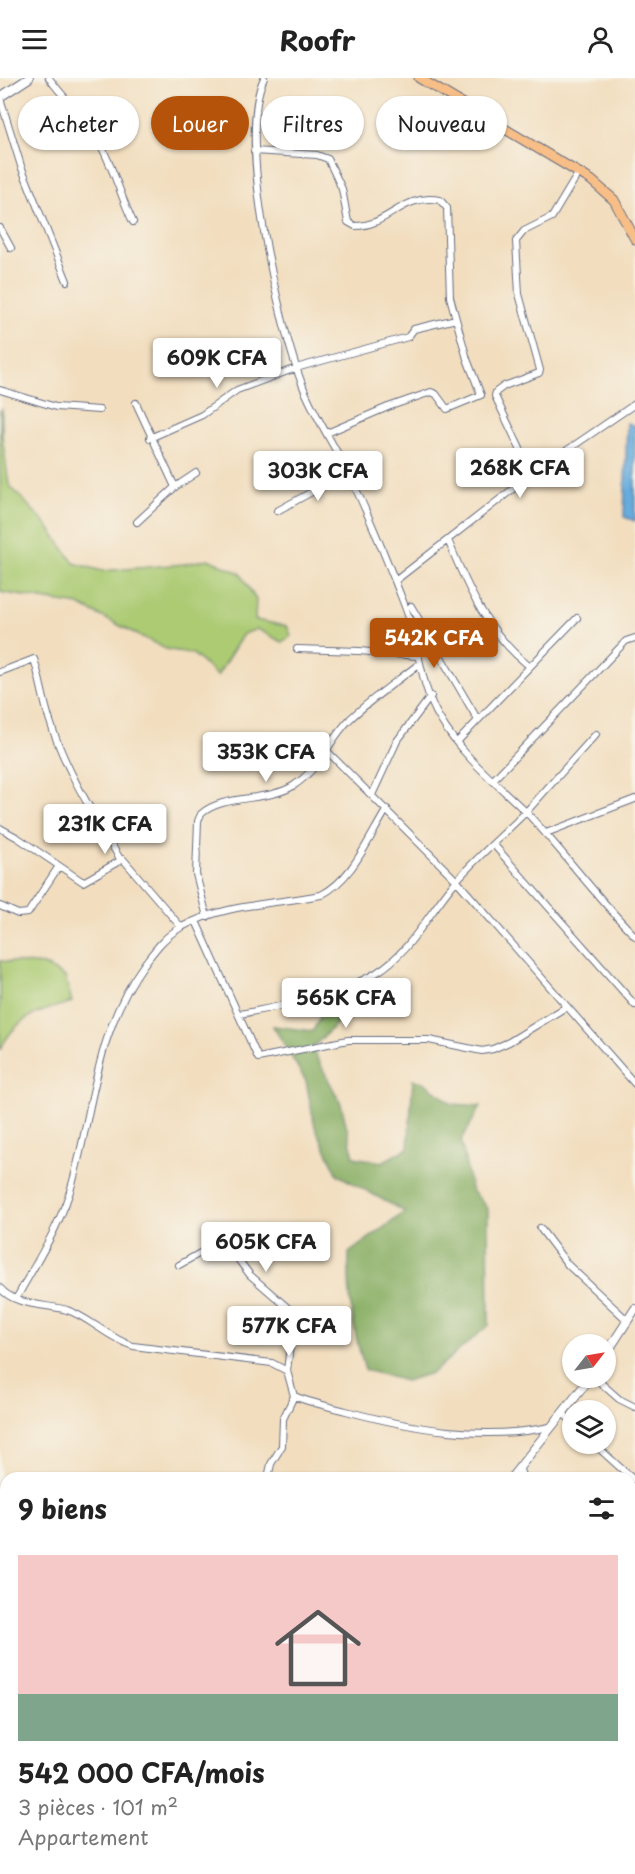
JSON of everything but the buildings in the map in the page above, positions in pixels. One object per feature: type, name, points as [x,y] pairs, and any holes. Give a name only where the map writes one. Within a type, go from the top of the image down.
[{"type":"main road","points":[[419,78],[579,172],[614,200],[635,238]]},
{"type":"street","points":[[29,78],[0,97],[21,166],[67,281]]},
{"type":"street","points":[[49,78],[98,140],[116,176],[133,222]]},
{"type":"street","points":[[264,78],[255,115],[255,179],[276,288],[296,368],[312,408],[348,472],[395,581],[409,619],[419,664],[439,718],[457,742],[546,833],[615,918],[635,936]]},
{"type":"street","points":[[254,150],[317,155],[328,159],[342,189],[348,222],[355,226],[380,220],[406,203],[416,200],[434,199],[445,204],[448,288],[467,359],[482,391],[480,396],[447,409],[432,392],[388,407],[327,433]]},
{"type":"street","points":[[532,474],[495,396],[495,392],[504,386],[539,373],[540,370],[519,294],[516,241],[524,231],[552,217],[579,172]]},
{"type":"street","points":[[0,228],[11,248]]},
{"type":"street","points":[[150,438],[202,415],[237,390],[296,368],[408,337],[417,328],[456,319]]},
{"type":"street","points":[[0,390],[56,407],[99,410]]},
{"type":"street","points":[[136,403],[150,438],[175,487]]},
{"type":"street","points":[[395,581],[532,474],[635,404]]},
{"type":"street","points":[[277,511],[348,472]]},
{"type":"street","points":[[137,522],[175,487],[196,473]]},
{"type":"street","points":[[448,540],[460,568],[495,633],[529,666]]},
{"type":"street","points":[[411,606],[478,720]]},
{"type":"street","points":[[457,742],[577,618]]},
{"type":"street","points":[[493,780],[626,641],[635,638]]},
{"type":"street","points":[[297,649],[417,656]]},
{"type":"street","points":[[0,672],[34,659],[48,716],[62,753],[82,794],[120,859],[128,862],[181,927]]},
{"type":"street","points":[[207,917],[196,874],[198,820],[201,814],[216,806],[280,792],[292,787],[328,752],[350,720],[419,664]]},
{"type":"street","points":[[372,795],[397,741],[431,696]]},
{"type":"street","points":[[240,1014],[286,1005],[360,981],[378,972],[404,949],[456,880],[526,812],[596,734]]},
{"type":"street","points":[[328,752],[456,880],[635,1084]]},
{"type":"street","points":[[546,833],[635,799]]},
{"type":"street","points":[[16,1299],[55,1229],[73,1182],[112,1020],[136,975],[156,948],[181,927],[207,917],[244,907],[321,895],[330,890],[345,877],[387,809]]},
{"type":"street","points":[[0,828],[83,882],[120,859]]},
{"type":"street","points":[[494,844],[635,1005]]},
{"type":"street","points":[[0,906],[18,914],[28,913],[59,866]]},
{"type":"street","points":[[196,921],[240,1014],[256,1056],[261,1058],[358,1040],[429,1040],[482,1051],[509,1042],[566,1007]]},
{"type":"street","points":[[629,930],[635,924]]},
{"type":"street","points":[[540,1228],[554,1249],[584,1281],[627,1320]]},
{"type":"street","points":[[179,1265],[216,1244],[228,1246],[250,1275],[288,1308],[291,1338],[287,1371],[294,1396],[284,1419],[282,1446],[271,1464],[269,1472]]},
{"type":"street","points":[[0,1288],[16,1299],[67,1310],[120,1342],[133,1346],[246,1358],[272,1363],[287,1371]]},
{"type":"street","points":[[616,1338],[635,1309]]},
{"type":"street","points":[[574,1400],[584,1388]]},
{"type":"street","points":[[606,1388],[619,1399],[635,1407]]},
{"type":"street","points":[[294,1396],[415,1427],[506,1434],[550,1427]]},
{"type":"street","points":[[515,1472],[562,1414]]},
{"type":"street","points":[[605,1454],[625,1472]]},
{"type":"street","points":[[519,1467],[521,1472]]},
{"type":"green space","points":[[2,409],[2,435],[9,485],[47,525],[74,563],[102,571],[184,564],[208,559],[240,573],[256,600],[255,620],[287,626],[291,636],[282,642],[257,629],[243,634],[217,676],[193,654],[166,649],[79,605],[0,592],[0,411]]},
{"type":"green space","points":[[0,961],[44,965],[65,977],[72,1002],[38,1013],[21,1022],[0,1050]]},
{"type":"green space","points":[[322,984],[336,989],[357,1003],[312,1048],[341,1104],[354,1157],[382,1162],[408,1148],[413,1080],[424,1082],[452,1104],[481,1106],[461,1141],[471,1189],[488,1209],[489,1325],[432,1373],[405,1381],[365,1370],[350,1298],[349,1253],[405,1212],[338,1175],[315,1127],[306,1081],[273,1026],[313,1031],[323,1010]]},
{"type":"water","points":[[627,423],[635,426],[635,521],[624,517]]}]
